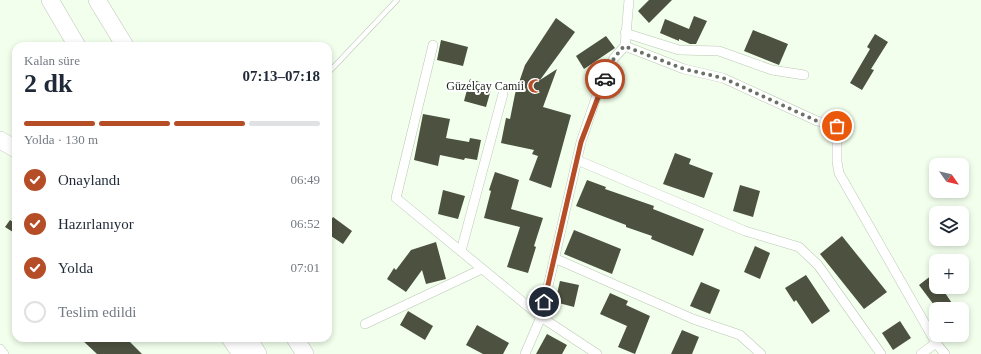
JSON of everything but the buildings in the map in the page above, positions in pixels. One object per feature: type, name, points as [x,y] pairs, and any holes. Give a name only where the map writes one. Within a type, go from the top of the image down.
[{"type":"highway","points":[[50,0],[75,42]]},
{"type":"highway","points":[[97,0],[122,42]]},
{"type":"highway","points":[[109,0],[132,42]]},
{"type":"highway","points":[[0,140],[12,147]]},
{"type":"highway","points":[[233,342],[241,354]]},
{"type":"highway","points":[[250,342],[258,354]]},
{"type":"highway","points":[[298,342],[305,354]]},
{"type":"street","points":[[525,354],[541,317],[577,160],[596,98],[614,58],[624,46],[629,0]]},
{"type":"street","points":[[625,33],[679,50],[719,51],[772,70],[804,75]]},
{"type":"street","points":[[433,44],[396,198],[541,317],[597,354]]},
{"type":"street","points":[[624,46],[684,69],[723,78],[817,121],[837,126],[837,162],[839,173],[936,343],[945,354]]},
{"type":"street","points":[[461,251],[503,94]]},
{"type":"street","points":[[577,160],[744,231],[799,247],[818,265],[881,354]]},
{"type":"street","points":[[554,258],[693,319],[740,335],[761,354]]},
{"type":"street","points":[[365,324],[482,269]]},
{"type":"street","points":[[921,354],[936,343]]},
{"type":"street","points":[[0,349],[4,354]]},
{"type":"lane","points":[[332,69],[397,0]]},
{"type":"way so far","points":[[605,79],[614,58],[624,46],[684,69],[723,78],[817,121],[837,126]]},
{"type":"place","name":"Güzelçay Camii","points":[[535,86]]},
{"type":"route","points":[[544,302],[581,142],[596,98],[605,79]]}]
